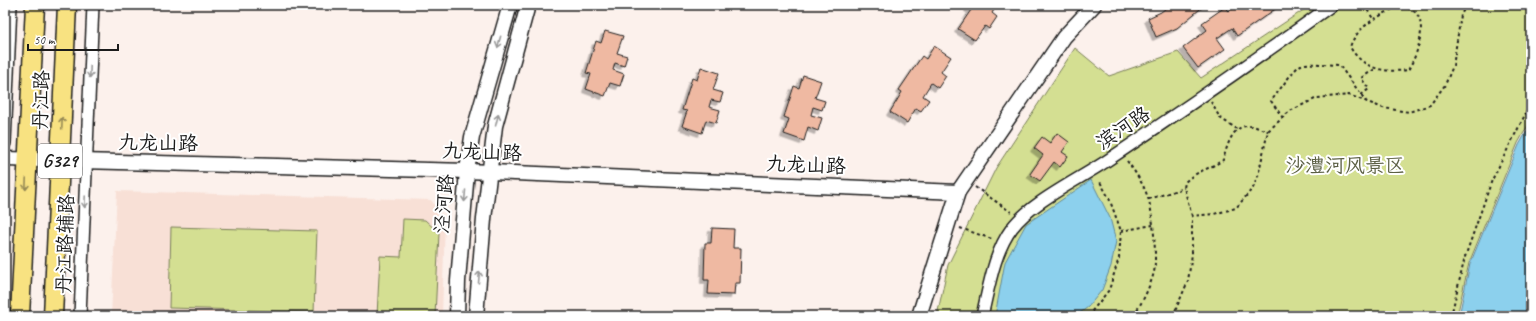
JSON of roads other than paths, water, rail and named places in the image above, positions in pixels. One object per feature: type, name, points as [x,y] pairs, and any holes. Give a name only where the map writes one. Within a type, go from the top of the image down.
[{"type":"highway","name":"丹江路","points":[[20,316],[26,160],[35,5]]},
{"type":"highway","name":"丹江路","points":[[53,316],[67,5]]},
{"type":"street","points":[[5,143],[11,5]]},
{"type":"street","name":"丹江路辅路","points":[[80,316],[93,5]]},
{"type":"street","name":"泾河路","points":[[457,316],[458,281],[467,171],[472,137],[510,5]]},
{"type":"street","name":"泾河路","points":[[476,316],[495,126],[528,5]]},
{"type":"street","points":[[919,316],[948,224],[962,186],[1064,36],[1094,5]]},
{"type":"street","name":"滨河路","points":[[982,316],[989,284],[1004,243],[1012,228],[1027,211],[1093,170],[1207,94],[1332,5]]},
{"type":"street","name":"九龙山路","points":[[5,159],[962,186]]},
{"type":"water","points":[[1531,124],[1531,316],[1459,316],[1470,264],[1519,145]]},
{"type":"water","points":[[1091,180],[1110,218],[1116,241],[1111,266],[1102,290],[1088,307],[1076,316],[995,316],[1005,262],[1026,224]]},
{"type":"park label","name":"沙澧河风景区","points":[[1345,165]]}]
